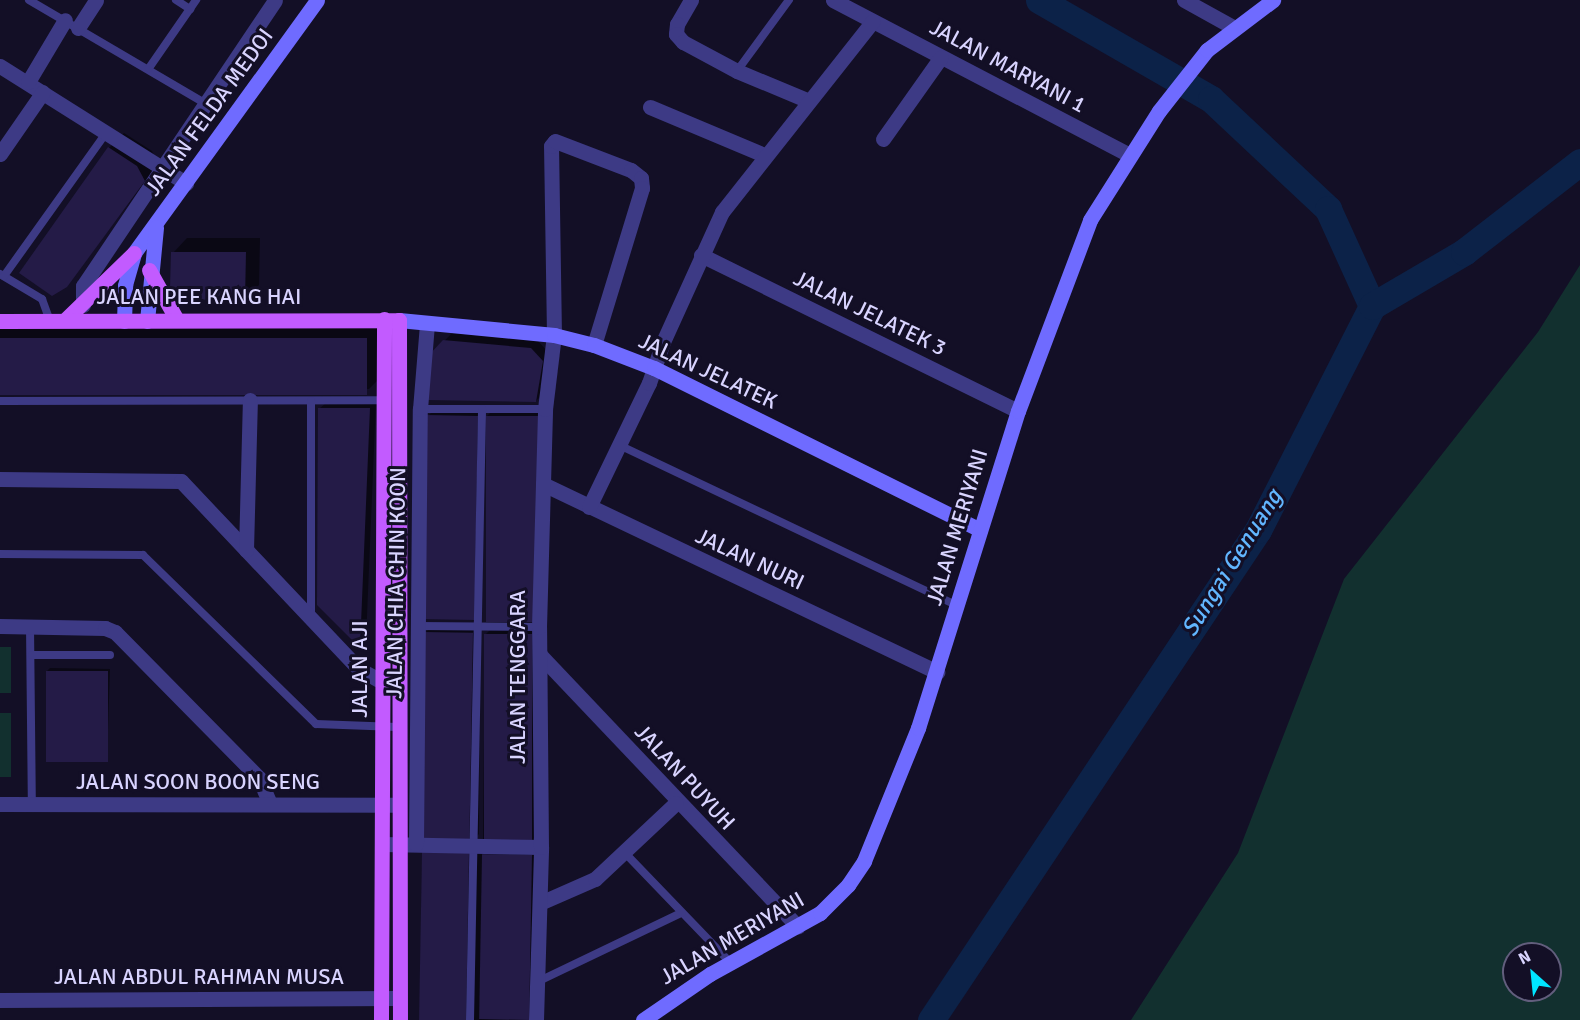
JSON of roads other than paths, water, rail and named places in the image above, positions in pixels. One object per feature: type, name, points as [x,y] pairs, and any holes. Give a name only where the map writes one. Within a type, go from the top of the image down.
[{"type":"main road","points":[[58,320],[83,305],[134,253]]},
{"type":"main road","points":[[149,270],[177,320]]},
{"type":"main road","name":"JALAN PEE KANG HAI","points":[[0,321],[392,319]]},
{"type":"main road","name":"JALAN AJI","points":[[390,683],[384,400],[392,319]]},
{"type":"main road","name":"JALAN AJI","points":[[392,319],[399,408],[390,683],[389,805],[400,1020]]},
{"type":"main road","name":"JALAN AJI","points":[[381,1020],[380,998],[390,844]]},
{"type":"street","points":[[78,28],[96,0]]},
{"type":"street","points":[[83,305],[83,286],[163,170],[274,0]]},
{"type":"street","name":"JALAN FELDA MEDOI","points":[[124,321],[125,285],[134,253],[317,0]]},
{"type":"street","points":[[691,0],[677,24],[676,34],[683,42],[737,71],[809,101]]},
{"type":"street","name":"JALAN MARYANI 1","points":[[833,0],[1129,155]]},
{"type":"street","points":[[1184,0],[1233,27]]},
{"type":"street","name":"JALAN MERIYANI","points":[[643,1020],[731,963],[798,927],[835,900],[864,861],[938,672],[979,529],[1018,411],[1081,240],[1129,155],[1159,111],[1207,50],[1233,27],[1273,0]]},
{"type":"street","points":[[28,82],[65,20]]},
{"type":"street","points":[[589,507],[654,368],[701,255],[722,212],[764,155],[873,21]]},
{"type":"street","points":[[883,139],[941,57]]},
{"type":"street","points":[[0,66],[186,183]]},
{"type":"street","points":[[0,154],[43,92]]},
{"type":"street","points":[[650,106],[764,155]]},
{"type":"street","name":"JALAN TENGGARA","points":[[536,1020],[541,847],[539,627],[545,409],[554,335],[551,146],[562,140],[631,170],[641,178],[642,188],[594,345]]},
{"type":"street","points":[[147,321],[149,270],[157,221]]},
{"type":"street","name":"JALAN JELATEK 3","points":[[701,255],[1018,411]]},
{"type":"street","name":"JALAN JELATEK","points":[[392,319],[554,335],[594,345],[654,368],[979,529]]},
{"type":"street","name":"JALAN CHIA CHIN KOON","points":[[416,844],[420,409],[427,323]]},
{"type":"street","points":[[246,550],[249,400]]},
{"type":"street","points":[[399,408],[420,409]]},
{"type":"street","points":[[0,478],[174,478],[246,550],[358,669],[390,683]]},
{"type":"street","name":"JALAN NURI","points":[[543,484],[938,672]]},
{"type":"street","points":[[0,627],[105,628],[122,637],[259,778],[270,804]]},
{"type":"street","name":"JALAN PUYUH","points":[[541,656],[676,803],[798,927]]},
{"type":"street","points":[[540,903],[595,879],[676,803]]},
{"type":"street","name":"JALAN SOON BOON SENG","points":[[0,804],[389,805]]},
{"type":"street","points":[[390,844],[541,847]]},
{"type":"street","name":"JALAN ABDUL RAHMAN MUSA","points":[[0,1000],[398,998]]},
{"type":"lane","points":[[29,0],[149,68],[206,104]]},
{"type":"lane","points":[[176,0],[190,9]]},
{"type":"lane","points":[[149,68],[196,0]]},
{"type":"lane","points":[[737,71],[789,0]]},
{"type":"lane","points":[[58,320],[42,299],[2,275],[106,133]]},
{"type":"lane","points":[[0,401],[384,400]]},
{"type":"lane","points":[[311,401],[311,619]]},
{"type":"lane","points":[[420,409],[545,409]]},
{"type":"lane","points":[[470,1020],[482,409]]},
{"type":"lane","points":[[619,445],[956,605]]},
{"type":"lane","points":[[0,554],[143,555],[316,724],[389,728]]},
{"type":"lane","points":[[30,626],[32,805]]},
{"type":"lane","points":[[418,626],[539,627]]},
{"type":"lane","points":[[32,655],[110,655]]},
{"type":"lane","points":[[625,853],[731,963]]},
{"type":"lane","points":[[537,982],[681,913]]},
{"type":"waterway","points":[[1039,0],[1211,99],[1328,209],[1372,306]]},
{"type":"waterway","name":"Sungai Genuang","points":[[931,1020],[1258,530],[1372,306],[1464,252],[1580,162]]}]
